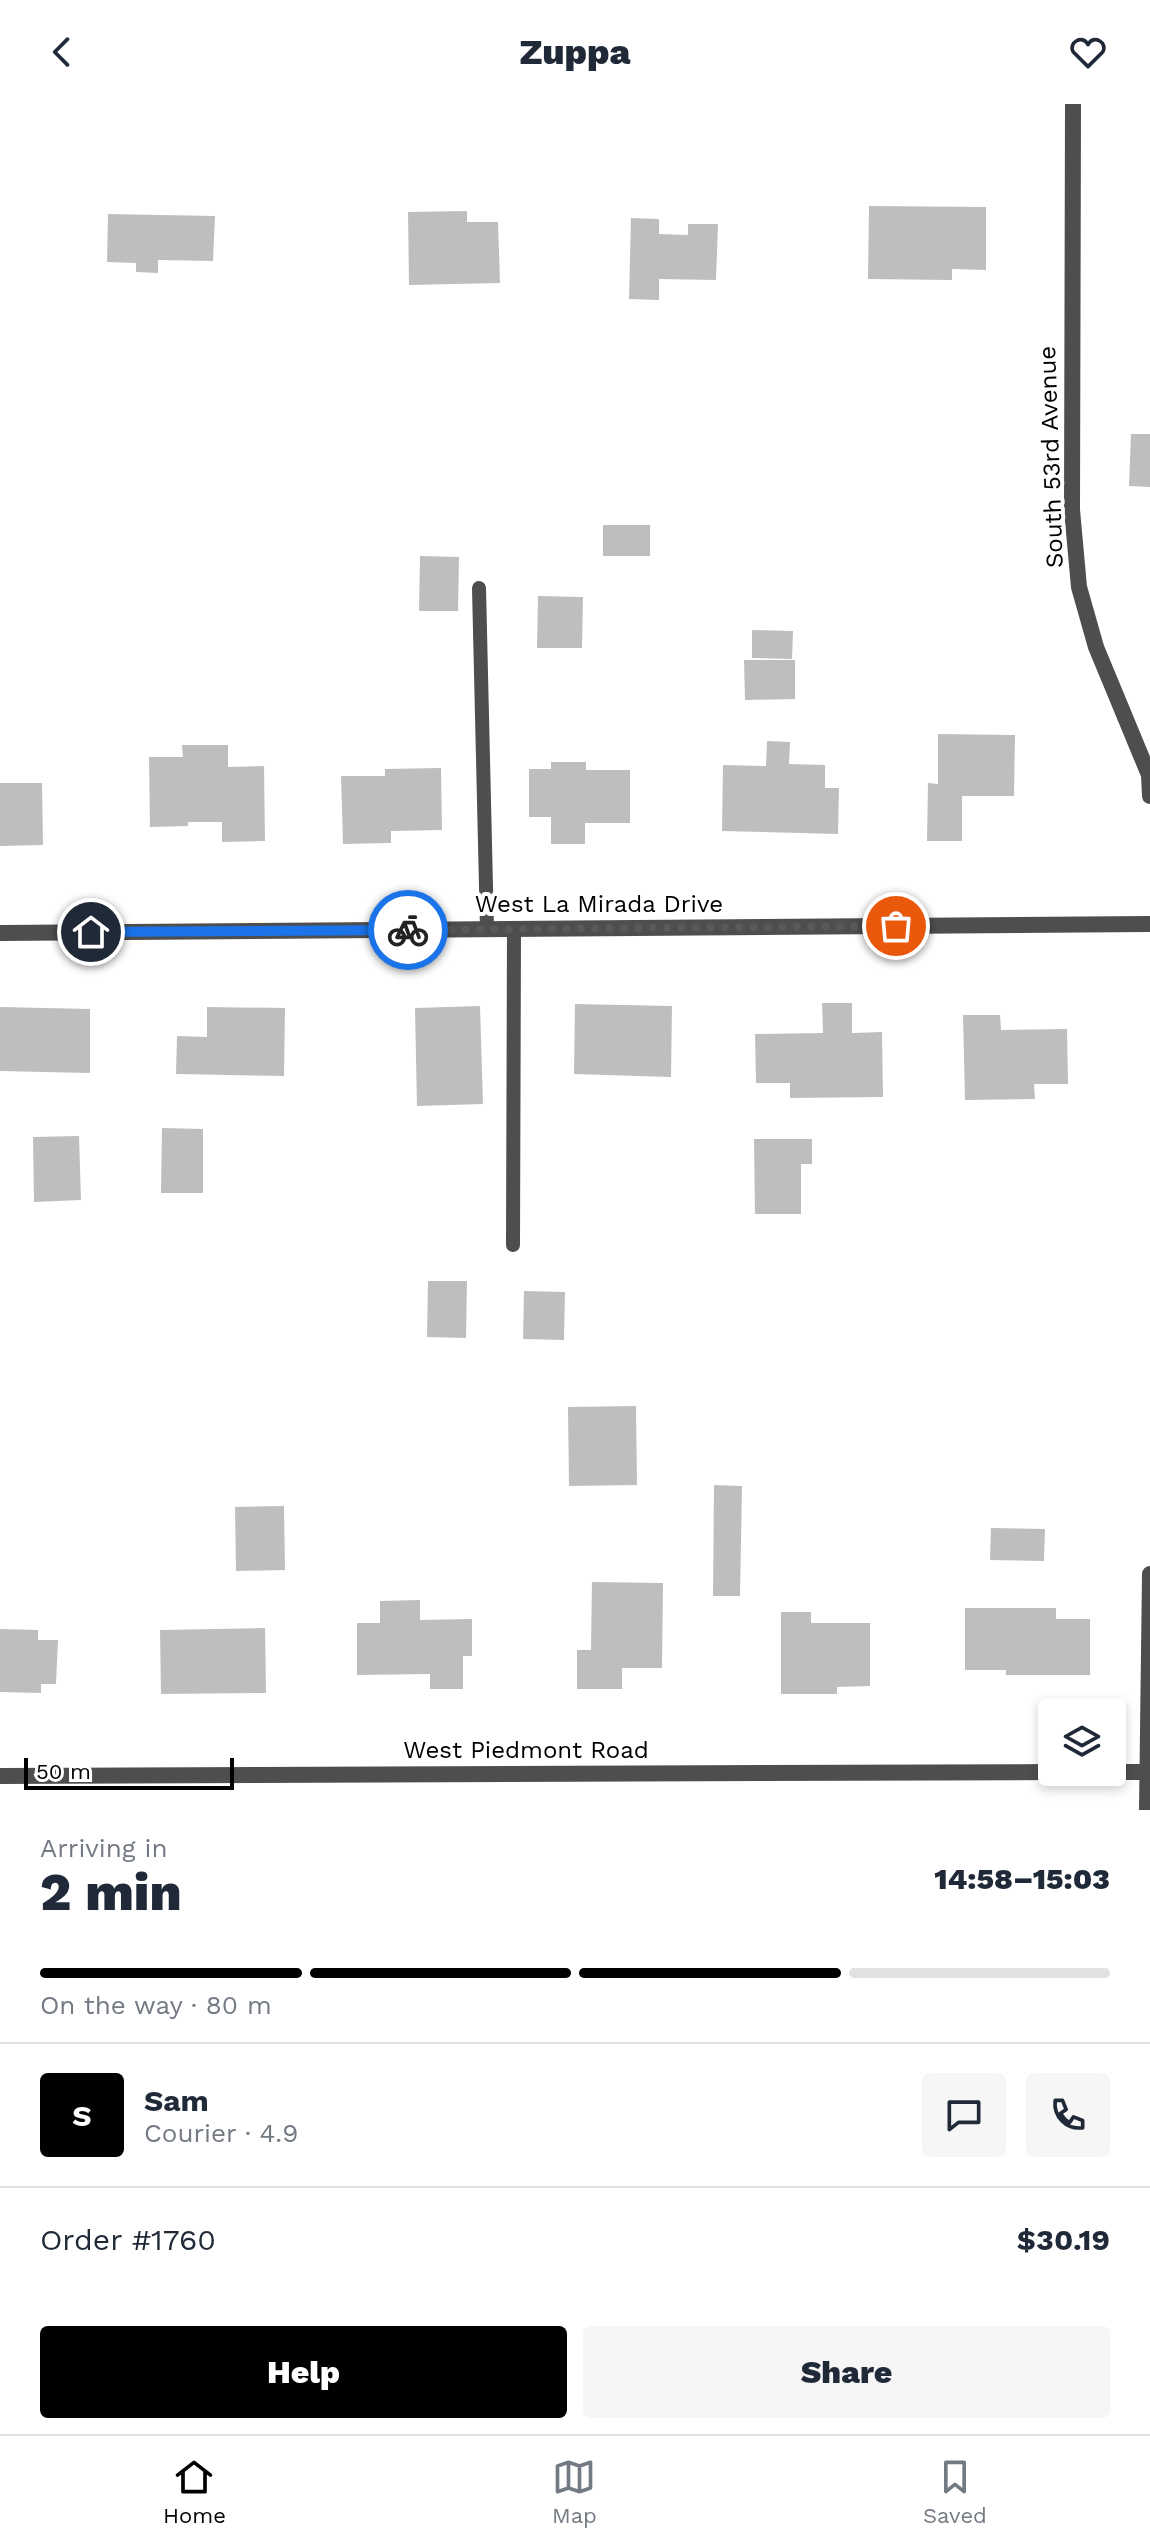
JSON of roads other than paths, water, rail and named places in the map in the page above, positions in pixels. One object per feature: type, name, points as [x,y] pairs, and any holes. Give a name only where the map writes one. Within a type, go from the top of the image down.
[{"type":"street","name":"South 53rd Avenue","points":[[1073,104],[1072,510],[1079,587],[1096,647],[1149,775],[1150,796]]},
{"type":"street","name":"West La Mirada Drive","points":[[0,933],[1150,924]]},
{"type":"street","points":[[1147,1810],[1150,1574]]},
{"type":"street","name":"West Piedmont Road","points":[[0,1776],[1038,1772]]},
{"type":"street","points":[[1126,1772],[1149,1772]]},
{"type":"lane","points":[[479,588],[487,929]]},
{"type":"lane","points":[[513,1245],[514,929]]}]
